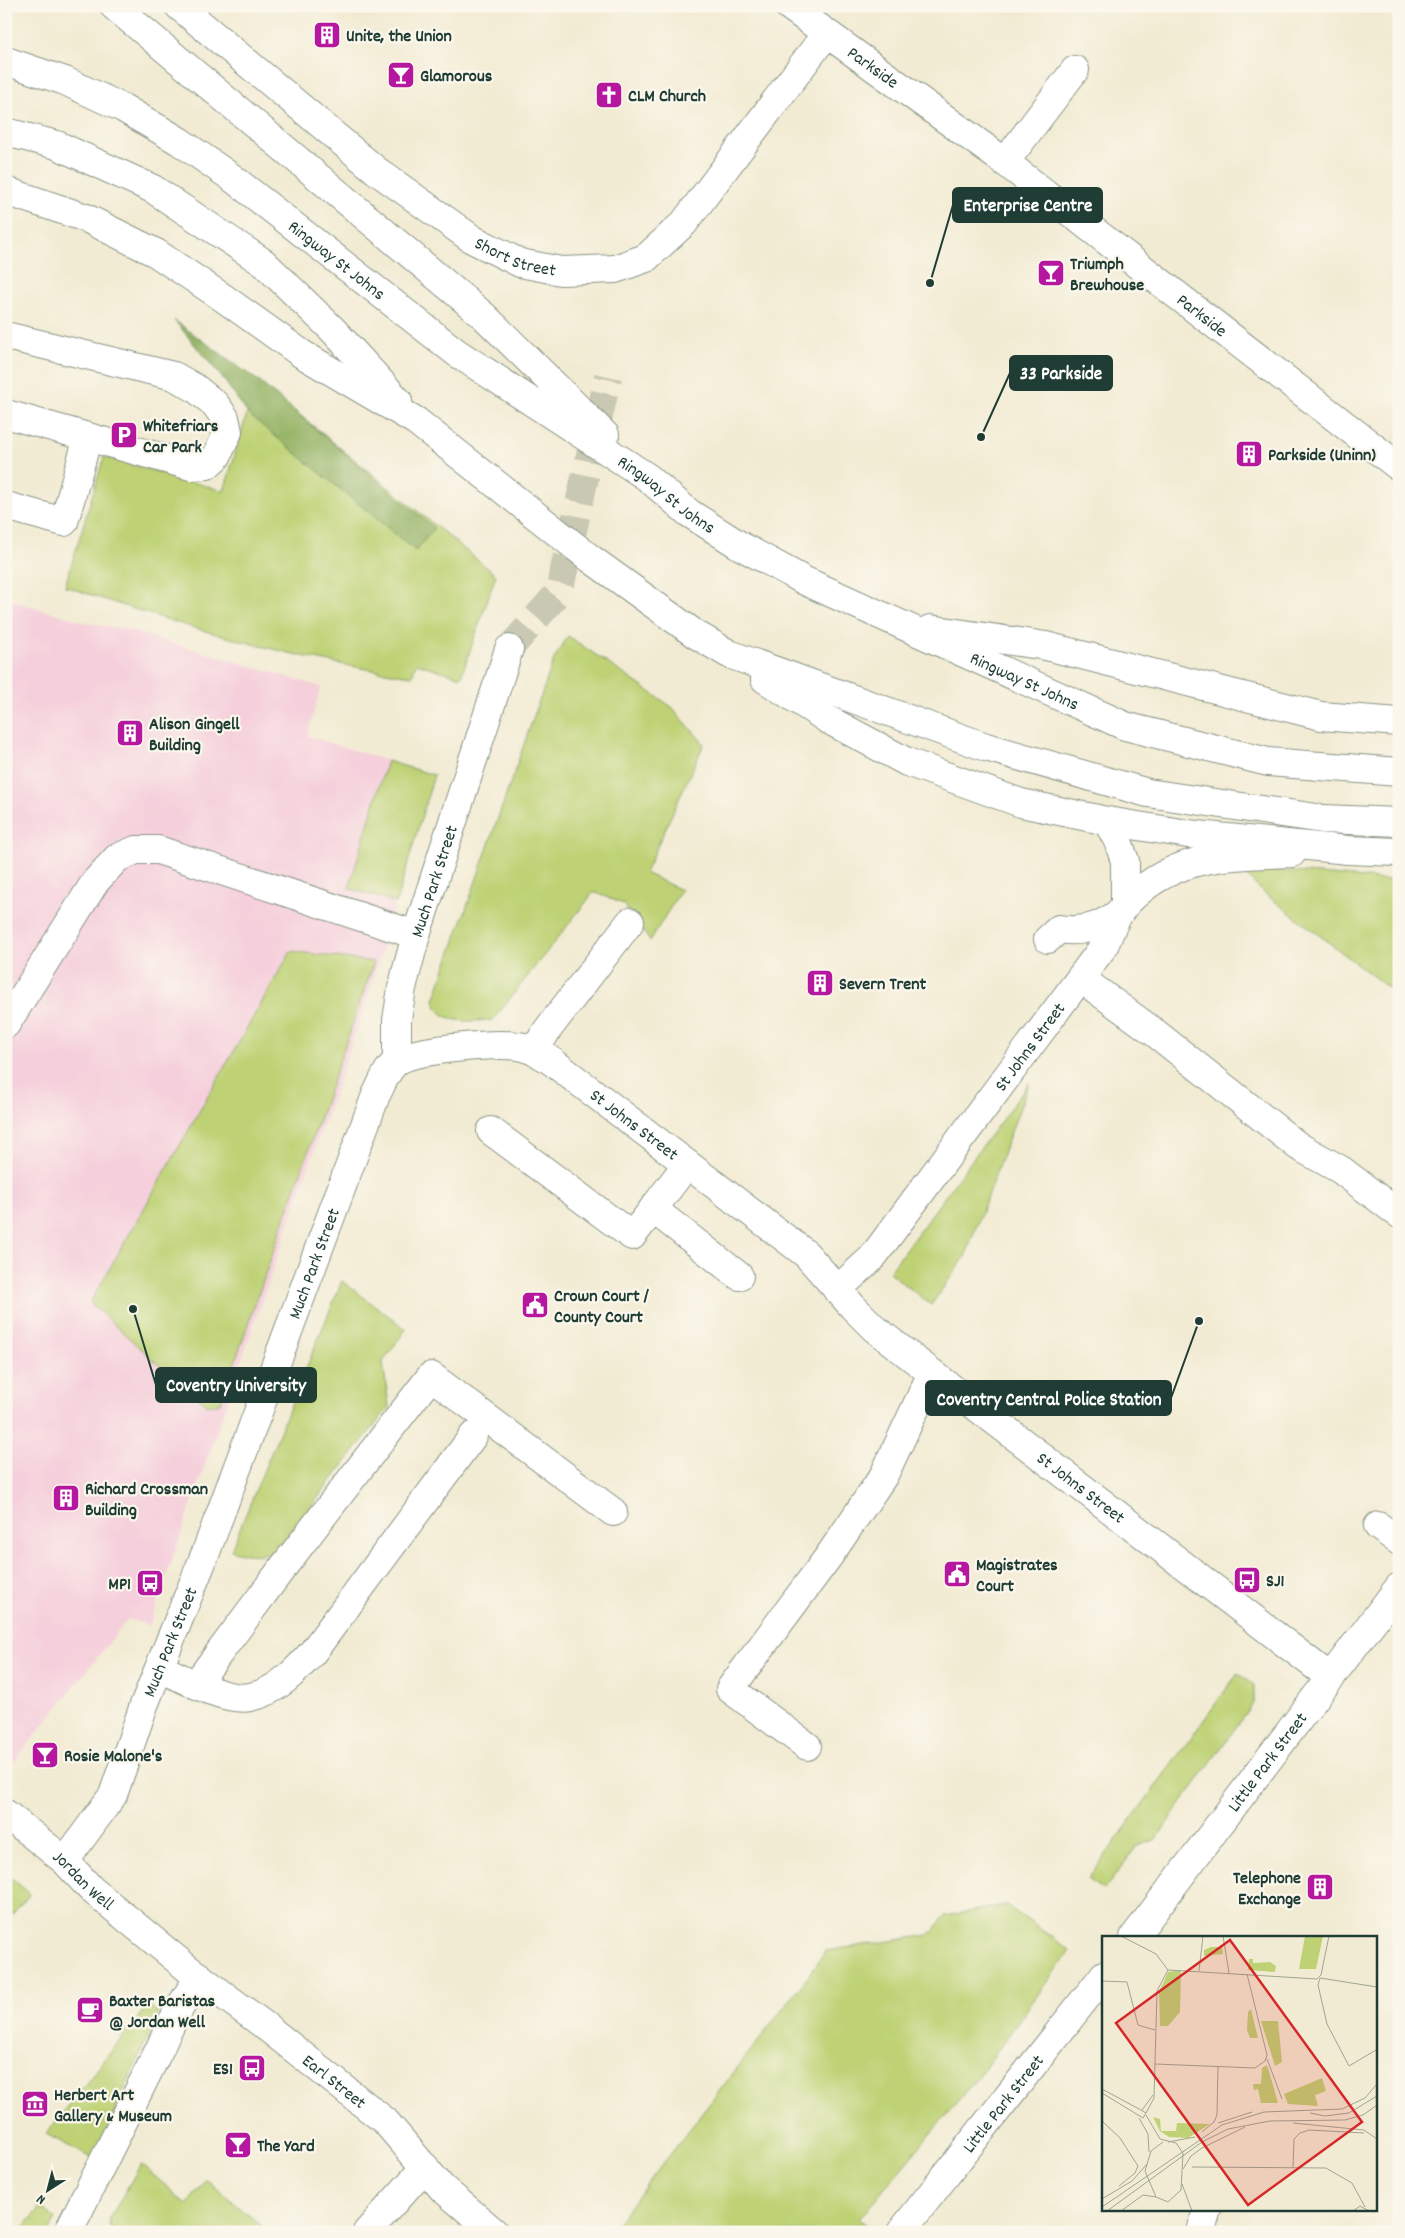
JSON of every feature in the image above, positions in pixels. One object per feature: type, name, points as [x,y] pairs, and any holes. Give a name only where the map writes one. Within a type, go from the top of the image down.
[{"type":"main road","points":[[114,6],[484,316],[647,477]]},
{"type":"main road","name":"Short Street","points":[[179,6],[377,171],[472,239],[520,263],[562,271],[615,269],[646,258],[684,223],[826,34]]},
{"type":"main road","name":"Parkside","points":[[788,6],[1005,162],[1399,467]]},
{"type":"main road","name":"Ringway St Johns","points":[[6,61],[82,88],[123,108],[179,141],[231,178],[457,354],[647,477],[689,513],[739,545],[805,581],[1125,726],[1268,762],[1399,772]]},
{"type":"main road","points":[[1005,162],[1075,70]]},
{"type":"main road","points":[[6,132],[56,145],[153,189],[264,263],[333,330],[416,421]]},
{"type":"main road","points":[[6,191],[86,218],[156,253],[302,354],[416,421],[590,559],[695,634],[729,654],[827,719],[907,762],[1021,803],[1107,821],[1188,834],[1348,850],[1399,852]]},
{"type":"main road","points":[[6,336],[174,376],[215,404],[225,418],[228,432],[217,456],[207,465],[191,466],[6,414]]},
{"type":"main road","points":[[6,506],[64,522],[88,437]]},
{"type":"main road","points":[[902,624],[1046,646],[1321,716],[1399,722]]},
{"type":"main road","name":"Much Park Street","points":[[65,1861],[113,1795],[144,1705],[206,1552],[376,1095],[386,1074],[398,1061],[397,1020],[402,988],[416,935],[509,648]]},
{"type":"main road","points":[[729,654],[986,747],[1148,793],[1323,818],[1399,822]]},
{"type":"main road","name":"St Johns Street","points":[[1107,821],[1118,841],[1124,861],[1122,909]]},
{"type":"main road","points":[[6,1024],[95,882],[117,858],[136,850],[158,850],[416,935]]},
{"type":"main road","name":"St Johns Street","points":[[837,1290],[872,1258],[1104,946],[1122,909],[1148,885],[1188,863],[1221,856],[1348,850]]},
{"type":"main road","points":[[1048,940],[1058,929],[1083,930],[1107,923],[1122,909]]},
{"type":"main road","points":[[534,1051],[548,1029],[630,922]]},
{"type":"main road","points":[[1080,978],[1154,1032],[1298,1146],[1341,1170],[1399,1214]]},
{"type":"main road","name":"St Johns Street","points":[[398,1061],[423,1052],[518,1046],[534,1051],[550,1060],[806,1254],[837,1290],[876,1329],[1331,1678]]},
{"type":"main road","points":[[491,1131],[632,1236],[687,1164]]},
{"type":"main road","points":[[653,1209],[739,1276]]},
{"type":"main road","points":[[807,1746],[730,1689],[823,1564],[884,1475],[932,1373]]},
{"type":"main road","points":[[196,1684],[284,1566],[431,1376],[613,1512]]},
{"type":"main road","points":[[160,1668],[196,1684],[231,1696],[249,1698],[276,1686],[296,1671],[312,1653],[473,1436]]},
{"type":"main road","name":"Little Park Street","points":[[1135,1936],[1397,1592]]},
{"type":"main road","name":"Jordan Well","points":[[6,1814],[65,1861],[91,1889],[161,1946]]},
{"type":"main road","name":"Earl Street","points":[[161,1946],[271,2030],[385,2121],[442,2188],[494,2232]]},
{"type":"main road","points":[[68,2232],[160,2048],[172,2020],[185,1996],[200,1977]]},
{"type":"main road","name":"Little Park Street","points":[[901,2232],[1102,1979]]},
{"type":"main road","points":[[367,2232],[425,2167]]},
{"type":"main road","points":[[1201,2232],[1207,2210]]},
{"type":"shaded area","points":[[6,599],[88,623],[128,630],[321,687],[307,736],[434,775],[367,999],[149,1626],[128,1619],[6,1772]]},
{"type":"green space","points":[[174,320],[257,380],[434,528],[416,551],[248,414],[224,380]]},
{"type":"green space","points":[[257,380],[496,575],[461,677],[416,663],[412,676],[324,661],[280,651],[150,614],[65,586],[104,457],[224,491]]},
{"type":"green space","points":[[568,636],[672,707],[704,744],[645,873],[681,890],[650,941],[623,904],[594,892],[493,1020],[467,1021],[450,1018],[437,1008],[434,1000],[554,659]]},
{"type":"green space","points":[[387,761],[434,775],[396,903],[349,888]]},
{"type":"green space","points":[[1239,867],[1399,881],[1399,996],[1260,890]]},
{"type":"green space","points":[[291,951],[374,962],[221,1402],[215,1405],[208,1405],[177,1381],[90,1303]]},
{"type":"green space","points":[[1029,1083],[965,1257],[931,1305],[889,1272]]},
{"type":"green space","points":[[342,1281],[406,1329],[383,1362],[389,1407],[276,1551],[253,1555],[231,1550]]},
{"type":"green space","points":[[1238,1673],[1254,1685],[1254,1702],[1155,1840],[1137,1846],[1104,1890],[1088,1879]]},
{"type":"green space","points":[[6,1873],[30,1894],[6,1922]]},
{"type":"green space","points":[[1006,1905],[1070,1950],[982,2072],[859,2219],[876,2232],[610,2232],[810,1974],[825,1951],[929,1935],[945,1916]]},
{"type":"green space","points":[[148,2005],[159,2013],[93,2159],[46,2134]]},
{"type":"green space","points":[[141,2164],[187,2205],[206,2179],[269,2232],[118,2232],[109,2226],[110,2218]]},
{"type":"green space","points":[[41,2207],[56,2219],[49,2232],[20,2232]]},
{"type":"tunnel","points":[[509,649],[559,592],[608,376]]},
{"type":"place","name":"Unite, the Union","points":[[327,35]]},
{"type":"place","name":"Glamorous","points":[[401,75]]},
{"type":"place","name":"CLM Church","points":[[609,95]]},
{"type":"place","name":"Triumph Brewhouse","points":[[1051,273]]},
{"type":"place","name":"Enterprise Centre","points":[[930,283]]},
{"type":"place","name":"Whitefriars Car Park","points":[[124,435]]},
{"type":"place","name":"33 Parkside","points":[[981,437]]},
{"type":"place","name":"Parkside (Uninn)","points":[[1249,454]]},
{"type":"place","name":"Alison Gingell Building","points":[[130,733]]},
{"type":"place","name":"Severn Trent","points":[[820,983]]},
{"type":"place","name":"Crown Court / County Court","points":[[535,1305]]},
{"type":"place","name":"Coventry University","points":[[133,1309]]},
{"type":"place","name":"Coventry Central Police Station","points":[[1199,1321]]},
{"type":"place","name":"Richard Crossman Building","points":[[66,1498]]},
{"type":"place","name":"Magistrates Court","points":[[957,1574]]},
{"type":"place","name":"SJ1","points":[[1247,1580]]},
{"type":"place","name":"MP1","points":[[150,1583]]},
{"type":"place","name":"Rosie Malone's","points":[[45,1755]]},
{"type":"place","name":"Telephone Exchange","points":[[1320,1887]]},
{"type":"place","name":"Baxter Baristas @ Jordan Well","points":[[90,2010]]},
{"type":"place","name":"ES1","points":[[252,2068]]},
{"type":"place","name":"Herbert Art Gallery & Museum","points":[[35,2104]]},
{"type":"place","name":"The Yard","points":[[238,2145]]}]
